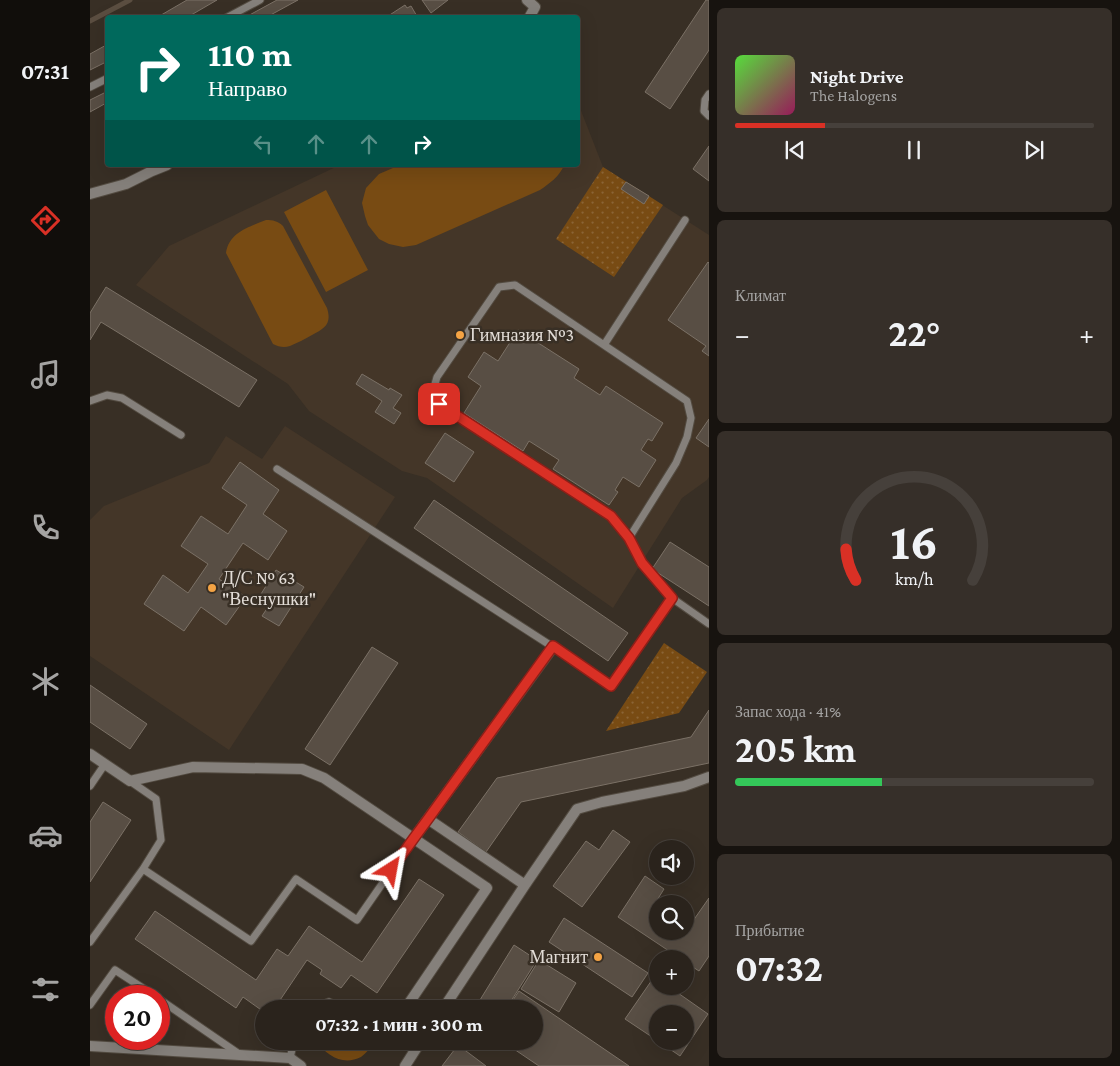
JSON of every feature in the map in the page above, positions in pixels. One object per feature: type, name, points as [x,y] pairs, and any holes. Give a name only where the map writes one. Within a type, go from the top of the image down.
[{"type":"street","points":[[527,0],[536,7],[531,15]]},
{"type":"street","points":[[90,194],[126,184],[163,167]]},
{"type":"street","points":[[414,838],[553,646]]},
{"type":"street","points":[[90,754],[130,781],[193,767],[302,769],[324,778],[486,888],[411,1000]]},
{"type":"street","points":[[449,1000],[577,809],[602,802],[684,786],[709,777]]},
{"type":"street","points":[[428,819],[525,885]]},
{"type":"street","points":[[90,1046],[290,1058],[301,1066]]},
{"type":"street","points":[[405,1066],[415,1051]]},
{"type":"lane","points":[[232,15],[260,0]]},
{"type":"lane","points":[[90,87],[105,80]]},
{"type":"lane","points":[[709,94],[705,100],[704,111],[709,116]]},
{"type":"lane","points":[[604,345],[686,220]]},
{"type":"lane","points":[[629,538],[676,463],[687,437],[691,418],[687,401],[515,285],[499,287],[437,377],[433,391],[439,404],[611,516],[629,538],[642,563],[672,598],[709,624]]},
{"type":"lane","points":[[90,402],[107,395],[122,398],[181,435]]},
{"type":"lane","points":[[277,469],[553,646],[611,686],[672,598]]},
{"type":"lane","points":[[90,786],[105,764]]},
{"type":"lane","points":[[90,942],[143,869],[161,840],[156,799],[130,781]]},
{"type":"lane","points":[[143,869],[251,941],[296,879],[357,920],[414,838]]},
{"type":"lane","points":[[90,1005],[115,970],[138,985]]},
{"type":"lane","points":[[170,1006],[242,1055]]},
{"type":"lane","points":[[290,1058],[292,1050]]},
{"type":"shaded area","name":"Гимназия №3","points":[[580,108],[603,167],[709,235],[709,477],[682,498],[613,608],[427,478],[402,471],[309,411],[288,384],[136,285],[169,246],[336,167],[580,167]]},
{"type":"shaded area","points":[[395,167],[563,167],[557,176],[540,190],[416,245],[403,247],[389,244],[379,239],[368,225],[365,216],[362,203],[366,188],[379,174]]},
{"type":"shaded area","points":[[603,167],[663,205],[614,277],[556,239]]},
{"type":"shaded area","points":[[326,190],[368,270],[326,292],[284,212]]},
{"type":"shaded area","points":[[266,220],[275,221],[283,226],[327,308],[329,318],[324,328],[288,347],[273,344],[226,253],[235,235]]},
{"type":"shaded area","name":"Д/С № 63 \"Веснушки\"","points":[[285,426],[395,497],[229,750],[90,656],[90,520],[104,506],[209,463],[226,436],[262,459]]},
{"type":"shaded area","points":[[664,643],[707,672],[679,713],[606,731]]},
{"type":"shaded area","points":[[368,1050],[361,1057],[354,1060],[342,1060],[325,1051]]},
{"type":"building","points":[[187,0],[217,0],[191,15],[161,15]]},
{"type":"building","points":[[277,0],[298,0],[270,15],[250,15]]},
{"type":"building","points":[[422,0],[448,0],[431,13]]},
{"type":"building","points":[[706,0],[709,0],[709,50],[670,109],[645,92]]},
{"type":"building","points":[[405,5],[407,8],[411,6],[416,15],[390,15]]},
{"type":"building","points":[[105,46],[105,62],[90,70],[90,54]]},
{"type":"building","points":[[105,92],[105,104],[90,112],[90,100]]},
{"type":"building","points":[[709,146],[709,181],[693,169]]},
{"type":"building","points":[[626,182],[649,196],[644,204],[621,189]]},
{"type":"building","points":[[708,262],[709,356],[702,351],[706,346],[668,320]]},
{"type":"building","points":[[106,287],[257,380],[239,407],[101,322],[90,340],[90,313]]},
{"type":"building","points":[[518,330],[579,369],[574,378],[600,395],[606,386],[663,423],[652,441],[648,439],[641,450],[656,460],[639,487],[623,477],[615,490],[618,492],[609,505],[553,469],[559,460],[529,441],[523,451],[464,413],[481,386],[468,377],[484,352],[498,361]]},
{"type":"building","points":[[362,374],[389,390],[390,388],[402,395],[393,408],[401,413],[394,424],[375,412],[382,401],[356,384]]},
{"type":"building","points":[[709,419],[709,447],[696,438]]},
{"type":"building","points":[[445,433],[474,452],[454,482],[425,463]]},
{"type":"building","points":[[240,462],[279,490],[263,514],[287,531],[268,560],[243,543],[219,579],[246,597],[226,625],[201,607],[184,631],[144,604],[163,575],[188,593],[208,564],[181,546],[201,516],[228,534],[247,505],[222,488]]},
{"type":"building","points":[[434,500],[628,633],[608,661],[414,528]]},
{"type":"building","points":[[670,542],[709,567],[709,606],[652,569]]},
{"type":"building","points":[[276,570],[304,587],[279,626],[262,616],[272,601],[261,594]]},
{"type":"building","points":[[372,647],[398,663],[330,765],[305,749]]},
{"type":"building","points":[[90,685],[147,724],[130,749],[90,722]]},
{"type":"building","points":[[709,710],[709,763],[521,802],[486,852],[458,832],[497,778],[691,737]]},
{"type":"building","points":[[103,802],[131,820],[90,882],[90,822]]},
{"type":"building","points":[[613,830],[630,842],[582,907],[553,886],[586,841],[599,850]]},
{"type":"building","points":[[645,876],[649,879],[649,885],[658,885],[664,889],[660,895],[649,895],[649,938],[618,917]]},
{"type":"building","points":[[419,879],[444,895],[377,993],[351,975],[341,988],[320,974],[322,970],[307,960],[280,1000],[255,1000],[255,1006],[243,997],[236,1008],[135,939],[155,911],[256,980],[277,949],[288,956],[309,926],[362,962]]},
{"type":"building","points":[[709,898],[709,956],[699,971],[694,968],[694,950],[668,950],[652,940],[694,940],[694,919]]},
{"type":"building","name":"Магнит","points":[[564,918],[648,973],[632,997],[549,942]]},
{"type":"building","points":[[514,945],[537,960],[512,1000],[480,1000]]},
{"type":"building","points":[[539,960],[576,983],[559,1012],[543,1002],[543,1000],[539,1000],[521,989]]},
{"type":"building","points":[[649,984],[649,995],[681,995],[708,1014],[694,1035],[694,1005],[649,1005],[649,1035],[625,1019]]},
{"type":"building","points":[[519,991],[532,1000],[513,1000]]},
{"type":"building","points":[[543,1007],[629,1066],[539,1066],[515,1050],[543,1050]]},
{"type":"building","points":[[454,1050],[465,1050],[486,1066],[442,1066]]},
{"type":"building","points":[[671,1050],[684,1050],[680,1056]]},
{"type":"waterway","points":[[90,21],[130,0]]},
{"type":"place","name":"Гимназия №3","points":[[460,335]]},
{"type":"place","name":"Д/С № 63 \"Веснушки\"","points":[[212,588]]},
{"type":"place","name":"Магнит","points":[[598,957]]},
{"type":"route","points":[[391,870],[553,646],[611,686],[672,598],[642,563],[629,538],[611,516],[439,404]]}]
